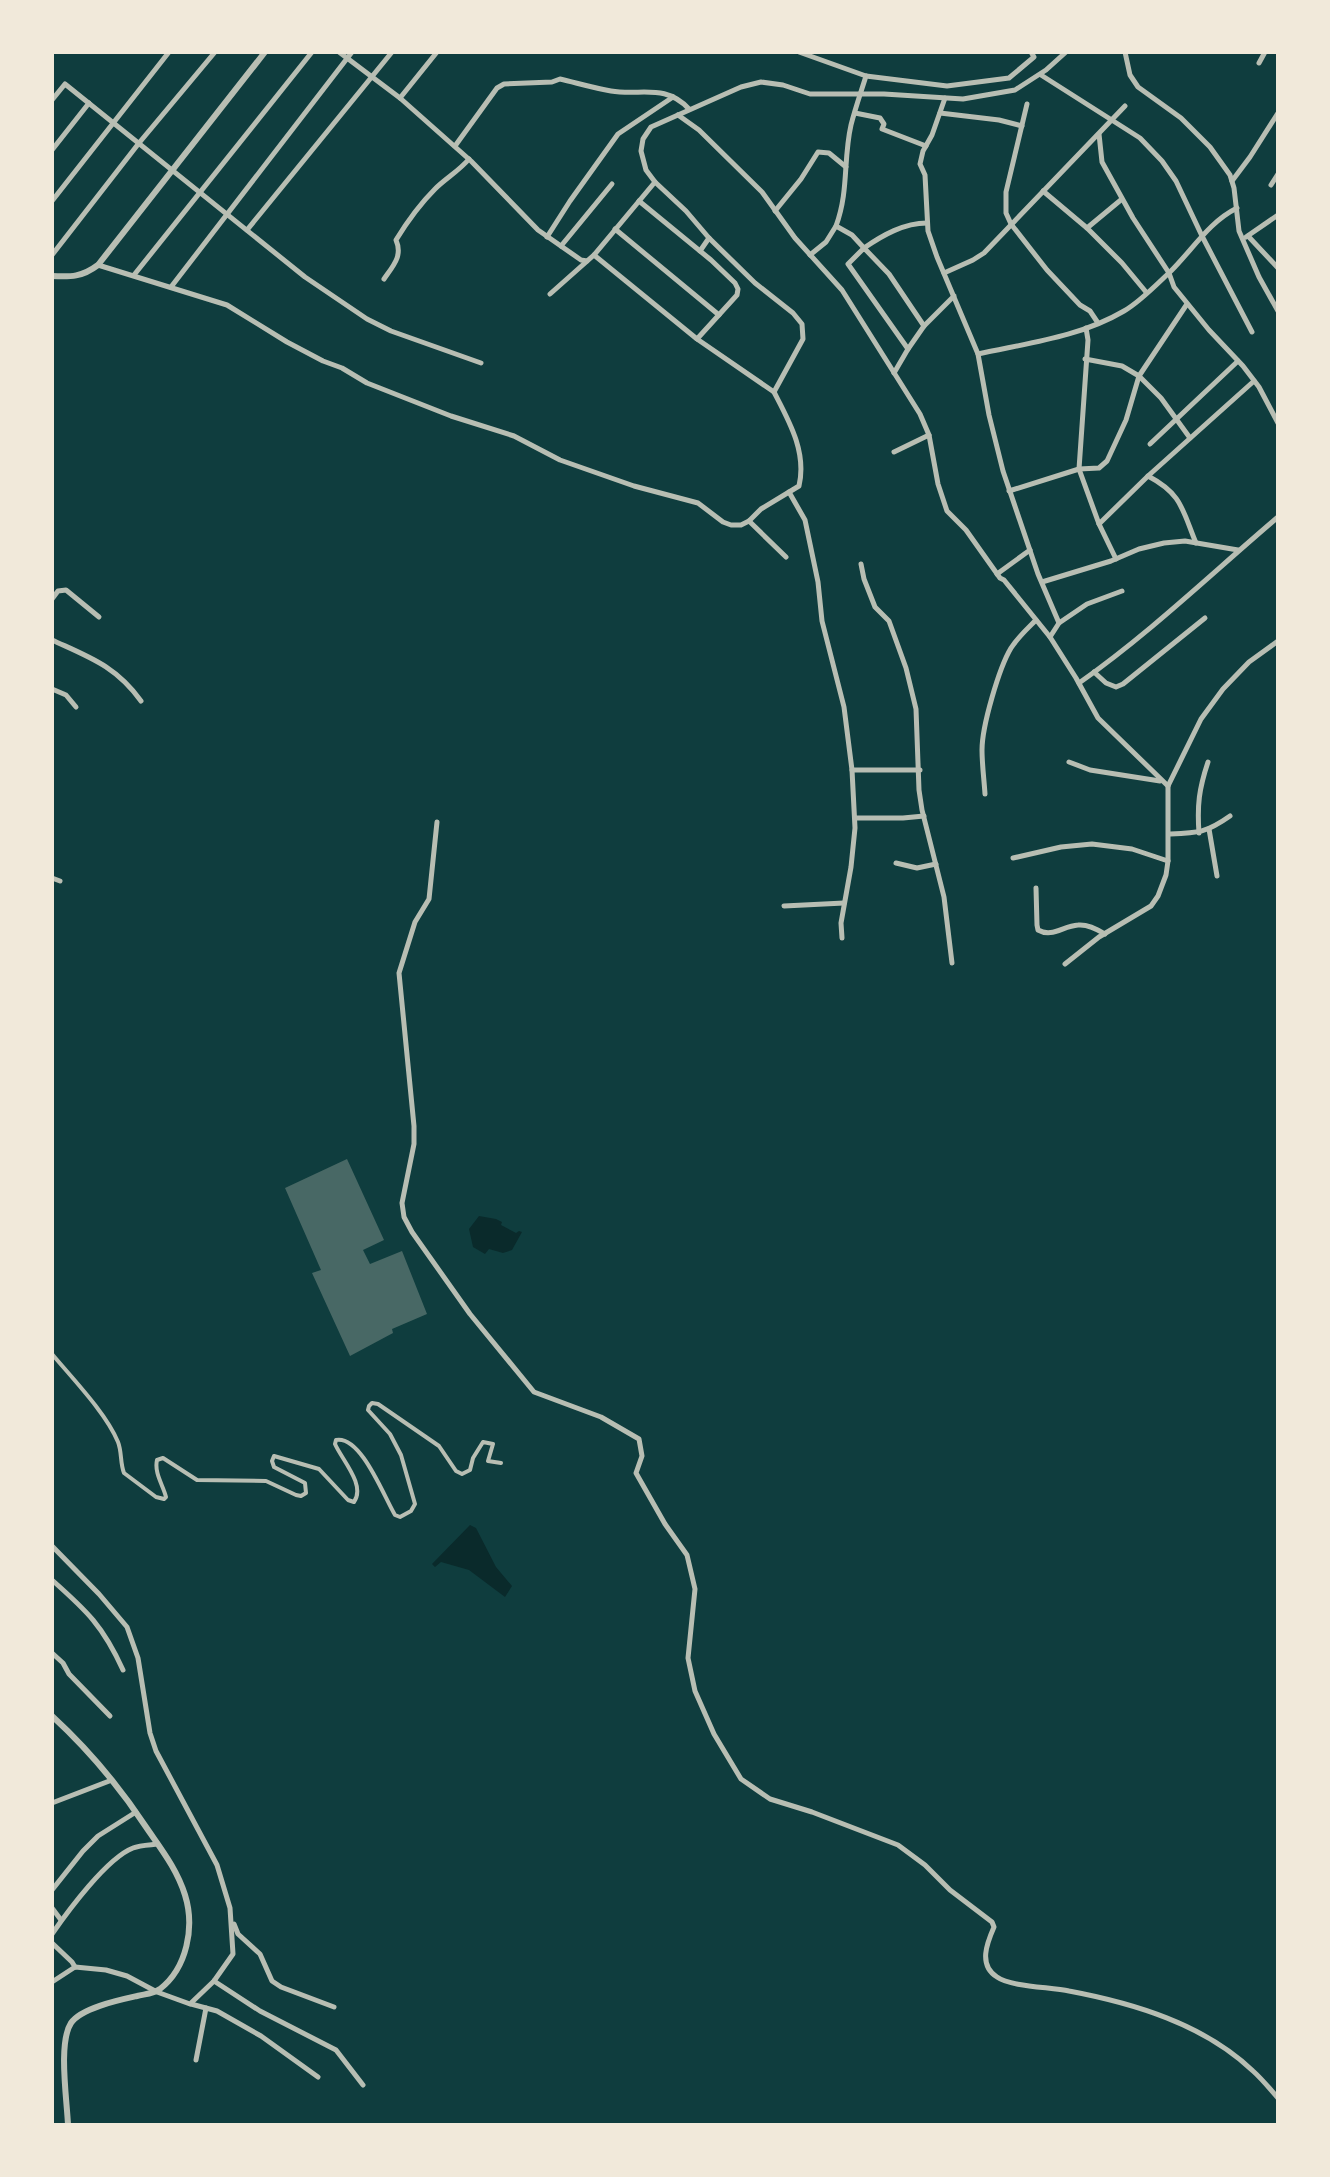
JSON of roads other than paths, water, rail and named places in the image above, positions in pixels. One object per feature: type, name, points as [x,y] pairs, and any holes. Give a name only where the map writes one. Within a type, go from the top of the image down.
[{"type":"street","points":[[52,201],[169,52]]},
{"type":"street","points":[[52,255],[215,52]]},
{"type":"street","points":[[52,276],[75,277],[98,265],[265,52]]},
{"type":"street","points":[[134,275],[312,52]]},
{"type":"street","points":[[339,52],[400,98],[455,146],[538,230],[587,261]]},
{"type":"street","points":[[171,287],[352,52]]},
{"type":"street","points":[[247,230],[392,52]]},
{"type":"street","points":[[400,98],[437,52]]},
{"type":"street","points":[[799,52],[866,76],[947,86],[1009,78],[1034,57],[1031,52]]},
{"type":"street","points":[[1125,52],[1130,75],[1138,87],[1181,118],[1210,147],[1230,175],[1239,231],[1278,268]]},
{"type":"street","points":[[1259,63],[1265,52]]},
{"type":"street","points":[[774,392],[803,339],[802,324],[755,283],[655,182],[642,161],[641,151],[643,139],[651,127],[741,87],[761,82],[810,94],[884,94],[963,99],[1015,90],[1043,72],[1062,54]]},
{"type":"street","points":[[1043,72],[1140,138],[1162,161],[1176,181],[1252,332]]},
{"type":"street","points":[[810,255],[826,242],[841,213],[851,124],[866,76]]},
{"type":"street","points":[[455,146],[493,92],[504,84],[560,79],[614,91],[663,93],[676,97],[689,109]]},
{"type":"street","points":[[52,100],[65,84],[305,277],[367,319],[391,331],[481,363]]},
{"type":"street","points":[[947,86],[947,98],[920,164],[925,175],[927,223],[937,257],[978,354],[989,415],[1009,491],[1059,623]]},
{"type":"street","points":[[547,237],[618,134],[676,97]]},
{"type":"street","points":[[52,150],[89,103]]},
{"type":"street","points":[[1027,104],[1006,192],[1006,213],[1047,270],[1080,305],[1090,311],[1098,323]]},
{"type":"street","points":[[944,273],[984,253],[1125,106]]},
{"type":"street","points":[[855,113],[880,118],[884,124],[882,129],[926,146]]},
{"type":"street","points":[[940,113],[1022,126]]},
{"type":"street","points":[[1232,181],[1278,114]]},
{"type":"street","points":[[678,115],[699,130],[762,192],[795,238],[842,290],[920,414],[929,435],[938,484],[947,511],[966,530],[997,574],[1050,637],[1098,718],[1168,786]]},
{"type":"street","points":[[1099,134],[1102,162],[1169,273],[1174,287],[1254,381],[1278,423]]},
{"type":"street","points":[[775,211],[818,152],[829,153],[847,168]]},
{"type":"street","points":[[384,279],[399,257],[396,240],[410,218],[435,189],[469,159]]},
{"type":"street","points":[[1271,185],[1278,174]]},
{"type":"street","points":[[550,294],[594,255],[655,182]]},
{"type":"street","points":[[561,246],[612,184]]},
{"type":"street","points":[[1043,191],[1087,228],[1146,292]]},
{"type":"street","points":[[1087,228],[1122,199]]},
{"type":"street","points":[[639,201],[700,251],[738,289],[737,295],[697,339]]},
{"type":"street","points":[[978,354],[1075,333],[1126,310],[1169,273],[1225,214],[1237,208]]},
{"type":"street","points":[[1246,237],[1278,215]]},
{"type":"street","points":[[908,349],[848,264],[882,235],[915,223],[927,223]]},
{"type":"street","points":[[836,226],[852,235],[889,274],[924,326]]},
{"type":"street","points":[[615,229],[719,315]]},
{"type":"street","points":[[1246,237],[1259,277],[1278,311]]},
{"type":"street","points":[[700,251],[709,238]]},
{"type":"street","points":[[98,265],[227,305],[287,342],[367,383],[451,416],[514,436],[560,460],[634,486],[698,503],[731,525],[749,521],[761,509],[799,486],[802,473],[799,451],[791,425],[774,392],[697,339],[594,255]]},
{"type":"street","points":[[894,373],[924,326],[954,296]]},
{"type":"street","points":[[1009,491],[1079,469],[1099,468],[1107,461],[1126,420],[1139,376],[1187,304]]},
{"type":"street","points":[[1086,328],[1088,340],[1079,469],[1099,524],[1116,559]]},
{"type":"street","points":[[1085,359],[1122,366],[1139,376],[1178,419],[1190,438]]},
{"type":"street","points":[[1150,444],[1238,361]]},
{"type":"street","points":[[1099,524],[1254,381]]},
{"type":"street","points":[[894,452],[929,435]]},
{"type":"street","points":[[1148,476],[1165,485],[1179,501],[1196,543]]},
{"type":"street","points":[[789,492],[805,520],[818,582],[822,621],[844,707],[852,770],[855,818],[851,867],[841,923],[842,938]]},
{"type":"street","points":[[1079,683],[1166,614],[1278,517]]},
{"type":"street","points":[[749,521],[786,557]]},
{"type":"street","points":[[1042,582],[1164,543],[1185,541],[1239,550]]},
{"type":"street","points":[[997,574],[1030,550]]},
{"type":"street","points":[[861,564],[875,607],[889,621],[906,668],[916,709],[919,790],[944,897],[952,963]]},
{"type":"street","points":[[52,599],[58,591],[66,590],[99,617]]},
{"type":"street","points":[[1050,637],[1059,623],[1087,604],[1122,591]]},
{"type":"street","points":[[1094,672],[1116,687],[1205,618]]},
{"type":"street","points":[[985,794],[982,750],[993,698],[1010,650],[1036,620]]},
{"type":"street","points":[[52,640],[107,666],[128,683],[141,701]]},
{"type":"street","points":[[1065,964],[1105,934],[1151,906],[1158,896],[1168,861],[1168,786],[1201,719],[1223,689],[1249,662],[1278,641]]},
{"type":"street","points":[[52,689],[66,695],[76,707]]},
{"type":"street","points":[[1069,762],[1090,770],[1161,782]]},
{"type":"street","points":[[1199,833],[1199,787],[1208,762]]},
{"type":"street","points":[[852,770],[920,770]]},
{"type":"street","points":[[855,818],[924,816]]},
{"type":"street","points":[[1169,834],[1199,833],[1230,816]]},
{"type":"street","points":[[437,822],[429,899],[415,922],[399,973],[414,1126],[414,1144],[402,1203],[404,1217],[470,1314],[534,1392],[601,1417],[639,1439],[642,1456],[636,1473],[687,1555],[695,1589],[688,1658],[695,1691],[714,1734],[741,1779],[770,1799],[898,1845],[925,1865],[950,1890],[992,1922],[994,1927],[985,1949],[985,1962],[996,1977],[1111,1999],[1206,2036],[1251,2069],[1278,2098]]},
{"type":"street","points":[[1209,829],[1217,876]]},
{"type":"street","points":[[1013,858],[1061,847],[1092,844],[1132,849],[1168,861]]},
{"type":"street","points":[[896,863],[917,868],[936,864]]},
{"type":"street","points":[[52,878],[60,881]]},
{"type":"street","points":[[1036,888],[1037,925],[1042,933],[1080,925],[1105,934]]},
{"type":"street","points":[[784,906],[844,903]]},
{"type":"street","points":[[52,1354],[109,1425],[120,1445],[121,1469],[124,1473],[156,1497],[164,1499],[165,1492],[155,1467],[157,1460],[163,1458],[197,1480],[266,1481],[296,1495],[306,1493],[305,1483],[274,1467],[274,1456],[319,1469],[348,1500],[354,1502],[359,1492],[335,1444],[336,1440],[341,1439],[346,1440],[380,1482],[395,1515],[406,1515],[415,1504],[401,1455],[390,1434],[368,1410],[372,1403],[424,1434],[439,1446],[456,1471],[462,1474],[470,1470],[483,1442],[493,1444],[488,1461],[501,1463]]},
{"type":"street","points":[[52,1546],[127,1627],[138,1658],[150,1733],[156,1751],[217,1865],[238,1934],[260,1954],[272,1981],[334,2007]]},
{"type":"street","points":[[52,1580],[84,1608],[105,1634],[123,1670]]},
{"type":"street","points":[[52,1653],[110,1716]]},
{"type":"street","points":[[52,1716],[93,1756],[159,1843],[186,1898],[188,1925],[187,1946],[179,1966],[157,1992],[109,2003],[73,2020],[65,2034],[68,2125]]},
{"type":"street","points":[[52,1803],[112,1780]]},
{"type":"street","points":[[52,1890],[98,1836],[136,1812]]},
{"type":"street","points":[[52,1934],[75,1901],[121,1855],[133,1848],[159,1843]]},
{"type":"street","points":[[52,1908],[62,1920]]},
{"type":"street","points":[[190,2004],[214,1981],[233,1954],[230,1908]]},
{"type":"street","points":[[52,1943],[75,1967]]},
{"type":"street","points":[[52,1982],[75,1967],[127,1976],[157,1992],[217,2011],[261,2036],[318,2077]]},
{"type":"street","points":[[214,1981],[260,2011],[336,2050],[363,2085]]},
{"type":"street","points":[[196,2060],[206,2008]]},
{"type":"water","points":[[479,1216],[496,1219],[516,1233],[522,1232],[512,1250],[503,1253],[489,1249],[485,1254],[473,1247],[469,1229]]},
{"type":"water","points":[[470,1525],[476,1528],[496,1567],[512,1586],[505,1597],[469,1570],[441,1562],[435,1567],[432,1564]]}]
